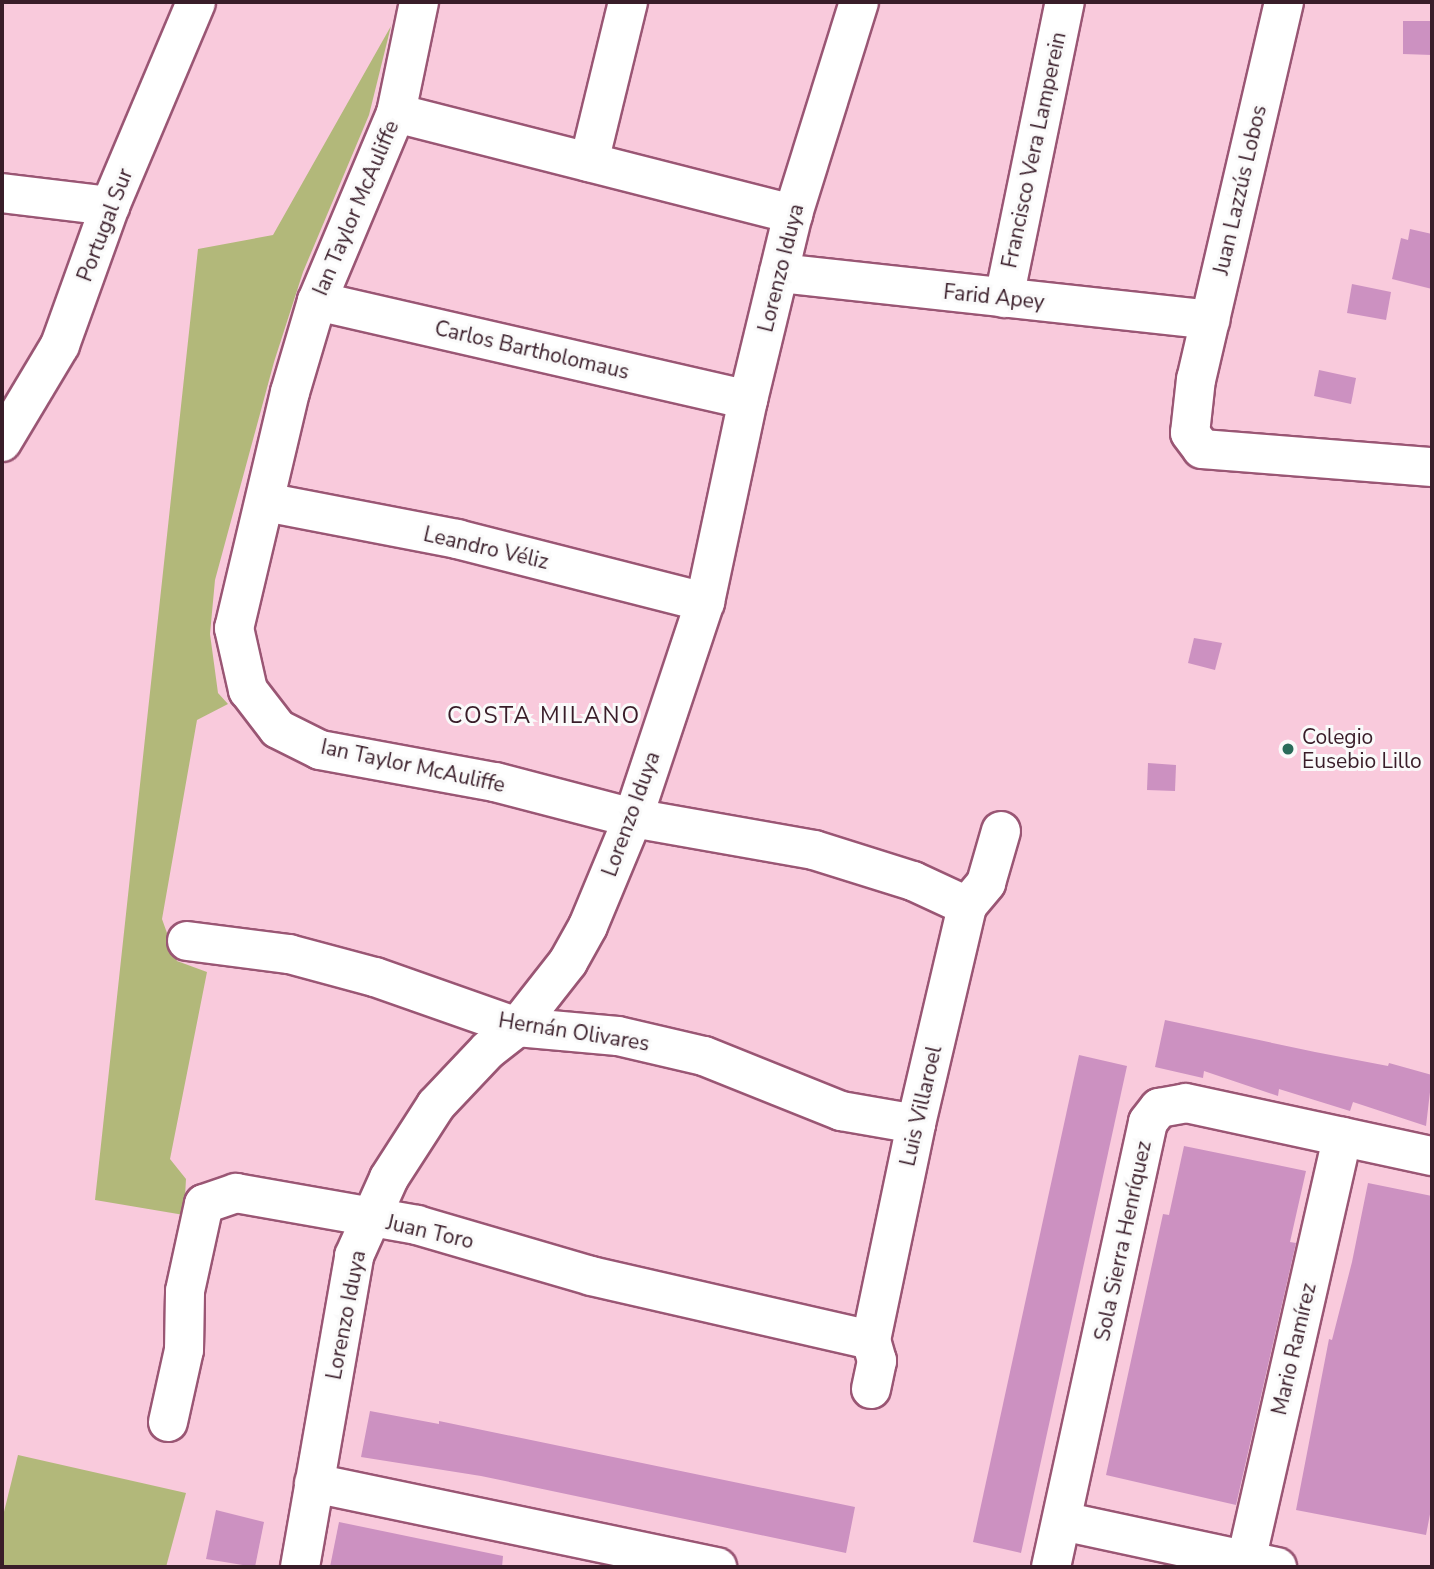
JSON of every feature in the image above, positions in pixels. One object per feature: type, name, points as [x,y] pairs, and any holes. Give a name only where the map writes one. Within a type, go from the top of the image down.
[{"type":"street","name":"Portugal Sur","points":[[2,443],[60,345],[110,206],[196,2]]},
{"type":"street","name":"Ian Taylor McAuliffe","points":[[419,2],[396,113],[317,301],[290,392],[234,628],[248,690],[278,729],[320,750],[495,782],[633,818],[814,850],[913,881],[967,906]]},
{"type":"street","points":[[589,162],[628,2]]},
{"type":"street","name":"Lorenzo Iduya","points":[[300,1567],[354,1256],[400,1159],[436,1105],[479,1059],[517,1027],[560,973],[588,926],[633,818],[705,602],[748,400],[793,214],[859,2]]},
{"type":"street","name":"Francisco Vera Lamperein","points":[[1004,298],[1065,2]]},
{"type":"street","name":"Juan Lazzús Lobos","points":[[1284,2],[1196,379],[1190,433],[1202,449],[1432,467]]},
{"type":"street","points":[[396,113],[793,214]]},
{"type":"street","points":[[2,193],[110,206]]},
{"type":"street","name":"Farid Apey","points":[[779,274],[1210,320]]},
{"type":"street","name":"Carlos Bartholomaus","points":[[317,301],[748,400]]},
{"type":"street","name":"Leandro Véliz","points":[[265,502],[457,539],[705,602]]},
{"type":"street","name":"Luis Villaroel","points":[[871,1389],[877,1361],[871,1340],[916,1124],[967,906],[986,883],[1001,831]]},
{"type":"street","name":"Hernán Olivares","points":[[187,941],[289,954],[375,977],[517,1027],[618,1036],[704,1056],[841,1111],[916,1124]]},
{"type":"street","name":"Sola Sierra Henríquez","points":[[1051,1567],[1148,1122],[1159,1108],[1186,1102],[1432,1156]]},
{"type":"street","name":"Mario Ramírez","points":[[1261,1564],[1342,1137]]},
{"type":"street","name":"Juan Toro","points":[[168,1422],[184,1350],[185,1291],[204,1204],[236,1193],[417,1225],[591,1276],[871,1340]]},
{"type":"street","points":[[314,1483],[716,1567]]},
{"type":"street","points":[[1062,1521],[1261,1564]]},
{"type":"green space","points":[[391,26],[369,115],[303,272],[274,362],[215,580],[210,634],[218,693],[228,704],[197,720],[162,919],[177,961],[207,972],[170,1159],[186,1179],[184,1215],[95,1200],[198,249],[273,235]]},
{"type":"green space","points":[[18,1455],[186,1493],[166,1567],[2,1567],[2,1520]]},
{"type":"building","points":[[1403,21],[1432,21],[1432,55],[1403,54]]},
{"type":"building","points":[[1410,229],[1432,234],[1432,289],[1392,279],[1401,238],[1408,240]]},
{"type":"building","points":[[1352,284],[1391,292],[1386,320],[1347,313]]},
{"type":"building","points":[[1319,370],[1356,378],[1351,404],[1314,396]]},
{"type":"building","points":[[1194,638],[1222,643],[1215,670],[1188,663]]},
{"type":"building","points":[[1148,763],[1176,765],[1175,791],[1147,790]]},
{"type":"building","points":[[1165,1020],[1315,1052],[1388,1066],[1389,1063],[1432,1075],[1426,1126],[1353,1102],[1350,1111],[1279,1089],[1278,1096],[1204,1071],[1203,1078],[1155,1067]]},
{"type":"building","points":[[1079,1055],[1127,1066],[1021,1553],[973,1542]]},
{"type":"building","points":[[1184,1146],[1306,1171],[1290,1242],[1296,1243],[1236,1505],[1106,1475],[1163,1214],[1169,1215]]},
{"type":"building","points":[[1368,1183],[1432,1196],[1432,1504],[1426,1535],[1296,1510],[1329,1339],[1332,1340],[1352,1262]]},
{"type":"building","points":[[370,1411],[439,1424],[439,1421],[855,1507],[846,1553],[481,1476],[361,1457]]},
{"type":"building","points":[[216,1510],[264,1522],[255,1567],[206,1559]]},
{"type":"building","points":[[339,1522],[503,1556],[502,1567],[330,1567]]},
{"type":"place","name":"Colegio Eusebio Lillo","points":[[1288,749]]},
{"type":"district","name":"COSTA MILANO","points":[[544,716]]}]
